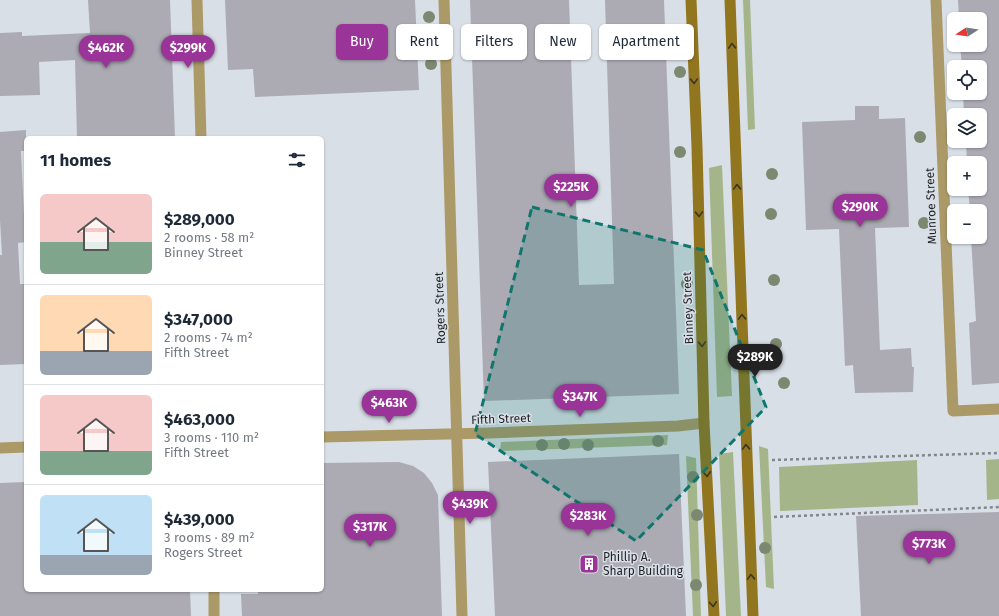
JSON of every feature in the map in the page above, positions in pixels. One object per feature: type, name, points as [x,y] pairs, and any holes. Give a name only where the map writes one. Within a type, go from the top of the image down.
[{"type":"main road","name":"Binney Street","points":[[691,0],[697,147],[704,423],[714,616]]},
{"type":"main road","points":[[730,0],[752,616]]},
{"type":"street","points":[[197,0],[201,136]]},
{"type":"street","name":"Rogers Street","points":[[444,0],[462,616]]},
{"type":"street","name":"Munroe Street","points":[[936,0],[953,411],[999,409]]},
{"type":"street","name":"Fifth Street","points":[[324,437],[457,434],[671,426],[704,423]]},
{"type":"street","points":[[0,448],[24,448]]},
{"type":"street","points":[[214,592],[214,616]]},
{"type":"path","points":[[772,460],[999,454]]},
{"type":"path","points":[[774,517],[999,507]]},
{"type":"highlighted area","points":[[532,207],[703,250],[766,407],[636,541],[475,434]]},
{"type":"green space","points":[[743,0],[750,0],[755,129],[748,130]]},
{"type":"green space","points":[[722,165],[732,396],[717,397],[709,168]]},
{"type":"green space","points":[[668,435],[667,445],[500,451],[501,442]]},
{"type":"green space","points":[[759,446],[768,449],[774,589],[766,587]]},
{"type":"green space","points":[[733,452],[741,616],[726,616],[719,454]]},
{"type":"green space","points":[[686,456],[696,458],[701,616],[693,616]]},
{"type":"green space","points":[[999,459],[999,499],[987,500],[986,460]]},
{"type":"green space","points":[[917,460],[918,505],[780,511],[779,467]]},
{"type":"building","points":[[88,0],[170,0],[175,136],[77,136],[75,60],[39,62],[40,95],[0,96],[0,33],[22,32],[22,36],[90,33]]},
{"type":"building","points":[[225,0],[415,0],[416,24],[396,24],[396,60],[418,60],[419,90],[255,97],[253,69],[228,70]]},
{"type":"building","points":[[470,0],[569,0],[570,24],[535,24],[535,60],[571,60],[579,285],[614,284],[607,60],[666,60],[679,394],[484,401],[472,60],[527,60],[527,24],[471,24]]},
{"type":"building","points":[[605,0],[664,0],[665,24],[606,24]]},
{"type":"building","points":[[958,0],[999,0],[999,383],[972,385],[969,323],[976,321],[971,244],[987,244],[987,204],[969,204],[969,196],[987,196],[987,156],[967,156],[966,148],[987,148],[987,108],[964,108],[963,100],[987,100],[987,60],[961,60],[961,52],[987,52],[987,12],[959,12]]},
{"type":"building","points":[[855,106],[879,106],[879,119],[905,118],[909,227],[875,228],[880,350],[911,348],[912,367],[914,367],[913,392],[855,393],[853,365],[845,366],[839,229],[806,230],[802,122],[855,120]]},
{"type":"building","points":[[26,130],[26,136],[24,136],[24,151],[21,151],[24,242],[18,243],[20,284],[24,284],[24,364],[0,365],[0,255],[2,255],[0,220],[0,132]]},
{"type":"building","name":"Phillip A. Sharp Building","points":[[679,454],[686,616],[495,616],[488,462]]},
{"type":"building","points":[[399,462],[413,466],[424,473],[432,483],[438,495],[442,616],[242,616],[241,594],[258,594],[258,592],[324,592],[324,463]]},
{"type":"building","points":[[24,482],[24,592],[190,592],[191,616],[0,616],[0,483]]},
{"type":"building","points":[[999,512],[999,616],[861,616],[856,516]]},
{"type":"place","name":"Phillip A. Sharp Building","points":[[589,564]]}]
